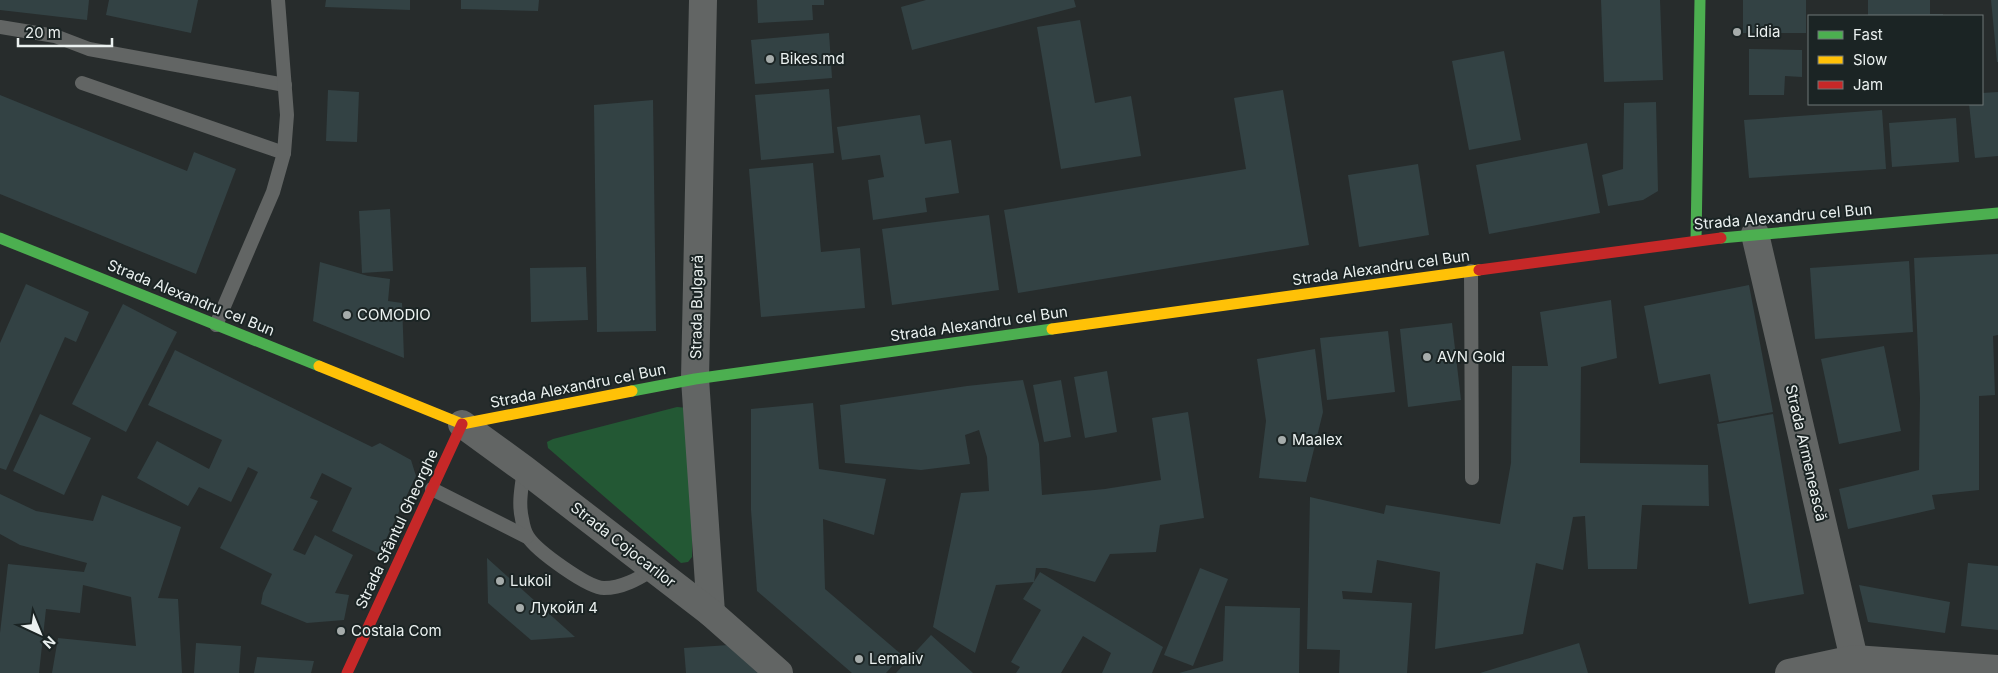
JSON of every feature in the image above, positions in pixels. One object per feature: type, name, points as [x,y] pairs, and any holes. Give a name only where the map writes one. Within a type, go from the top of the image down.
[{"type":"street","name":"Strada Bulgară","points":[[703,0],[695,379],[711,613]]},
{"type":"street","points":[[1696,240],[1700,0]]},
{"type":"street","name":"Strada Alexandru cel Bun","points":[[0,238],[462,424],[695,379],[1696,240],[1998,213]]},
{"type":"street","name":"Strada Armenească","points":[[1755,234],[1854,666]]},
{"type":"street","name":"Strada Cojocarilor","points":[[462,424],[524,469],[711,613],[779,673]]},
{"type":"street","name":"Strada Sfântul Gheorghe","points":[[347,673],[462,424]]},
{"type":"street","points":[[1789,673],[1854,666],[1998,669]]},
{"type":"lane","points":[[216,324],[273,192],[284,153],[287,115],[278,0]]},
{"type":"lane","points":[[0,27],[55,36],[89,49],[285,85]]},
{"type":"lane","points":[[82,83],[284,153]]},
{"type":"lane","points":[[1471,271],[1472,478]]},
{"type":"lane","points":[[524,469],[520,502],[522,520],[528,536],[539,550],[576,575],[603,588],[619,587],[654,569]]},
{"type":"lane","points":[[432,489],[528,536]]},
{"type":"green space","points":[[677,407],[688,408],[693,415],[692,557],[688,562],[681,563],[548,448],[547,442]]},
{"type":"building","points":[[0,0],[89,0],[87,20],[0,10]]},
{"type":"building","points":[[109,0],[198,0],[191,33],[106,15]]},
{"type":"building","points":[[326,0],[410,0],[410,10],[325,7]]},
{"type":"building","points":[[461,0],[539,0],[538,11],[461,9]]},
{"type":"building","points":[[757,0],[824,0],[824,5],[812,5],[813,20],[758,23]]},
{"type":"building","points":[[926,0],[1074,0],[1076,7],[912,50],[901,7]]},
{"type":"building","points":[[1601,0],[1660,0],[1663,80],[1604,82]]},
{"type":"building","points":[[1743,0],[1806,0],[1806,33],[1743,33]]},
{"type":"building","points":[[1868,0],[1930,0],[1930,14],[1943,14],[1943,15],[1868,15]]},
{"type":"building","points":[[1991,0],[1998,0],[1998,62],[1997,62]]},
{"type":"building","points":[[1080,20],[1095,103],[1131,96],[1141,156],[1061,169],[1037,27]]},
{"type":"building","points":[[829,33],[832,78],[755,84],[751,40]]},
{"type":"building","points":[[1749,49],[1802,50],[1802,77],[1785,76],[1784,95],[1749,95]]},
{"type":"building","points":[[1504,51],[1521,140],[1469,150],[1452,61]]},
{"type":"building","points":[[829,89],[834,153],[761,160],[755,95]]},
{"type":"building","points":[[328,90],[359,92],[357,142],[326,141]]},
{"type":"building","points":[[1283,90],[1309,245],[1018,293],[1004,210],[1246,169],[1234,98]]},
{"type":"building","points":[[1998,92],[1998,156],[1975,158],[1969,105],[1983,105],[1983,93]]},
{"type":"building","points":[[0,95],[187,171],[194,152],[236,169],[196,274],[0,194]]},
{"type":"building","points":[[653,100],[656,331],[597,332],[594,105]]},
{"type":"building","points":[[1656,102],[1658,191],[1643,200],[1608,206],[1602,175],[1623,169],[1624,103]]},
{"type":"building","points":[[1882,110],[1886,169],[1749,178],[1744,120]]},
{"type":"building","points":[[920,115],[925,144],[951,140],[959,193],[925,198],[927,212],[873,220],[868,180],[884,177],[880,155],[842,160],[837,127]]},
{"type":"building","points":[[1956,118],[1959,162],[1892,167],[1889,123]]},
{"type":"building","points":[[1587,143],[1600,213],[1489,234],[1476,165]]},
{"type":"building","points":[[813,163],[821,252],[860,248],[865,308],[761,317],[749,169]]},
{"type":"building","points":[[1418,164],[1429,235],[1359,247],[1348,175]]},
{"type":"building","points":[[390,209],[393,271],[362,273],[359,211]]},
{"type":"building","points":[[989,215],[999,290],[892,305],[882,229]]},
{"type":"building","points":[[1998,254],[1998,335],[1993,336],[1995,395],[1979,396],[1979,490],[1932,495],[1935,509],[1848,529],[1839,489],[1919,470],[1920,398],[1914,258]]},
{"type":"building","points":[[1909,261],[1913,332],[1815,339],[1810,268]]},
{"type":"building","points":[[320,262],[368,276],[390,279],[388,301],[402,303],[404,358],[313,321]]},
{"type":"building","points":[[586,267],[588,320],[531,322],[530,268]]},
{"type":"building","points":[[26,284],[89,312],[76,342],[65,337],[6,470],[0,468],[0,343]]},
{"type":"building","points":[[1749,285],[1773,412],[1719,422],[1710,374],[1659,384],[1644,306]]},
{"type":"building","points":[[1611,300],[1617,358],[1581,367],[1580,463],[1708,465],[1709,506],[1642,505],[1637,569],[1588,569],[1585,516],[1573,517],[1563,570],[1536,563],[1523,634],[1435,649],[1440,572],[1377,560],[1372,593],[1342,591],[1343,599],[1412,603],[1407,673],[1339,673],[1340,650],[1307,649],[1310,497],[1384,514],[1386,505],[1500,524],[1511,463],[1512,366],[1548,366],[1540,312]]},
{"type":"building","points":[[123,304],[177,332],[126,432],[72,404]]},
{"type":"building","points":[[1452,323],[1461,400],[1408,407],[1400,329]]},
{"type":"building","points":[[1388,331],[1395,392],[1327,400],[1320,338]]},
{"type":"building","points":[[1884,346],[1901,431],[1839,444],[1821,359]]},
{"type":"building","points":[[1315,349],[1323,412],[1306,482],[1259,478],[1266,421],[1257,359]]},
{"type":"building","points":[[175,350],[372,447],[380,443],[411,460],[416,476],[379,554],[332,531],[352,488],[322,473],[310,498],[318,501],[293,550],[305,555],[315,535],[353,555],[335,593],[349,595],[344,620],[307,623],[261,604],[263,593],[272,574],[220,548],[258,472],[248,467],[231,502],[199,487],[188,506],[137,478],[157,441],[209,469],[222,440],[148,405]]},
{"type":"building","points":[[1107,371],[1117,432],[1085,438],[1074,377]]},
{"type":"building","points":[[1023,380],[1039,444],[1042,495],[1105,489],[1161,480],[1152,418],[1188,412],[1204,518],[1160,525],[1156,552],[1110,554],[1095,582],[1046,568],[1036,568],[1034,582],[996,585],[975,653],[933,627],[961,493],[989,491],[987,457],[979,430],[965,435],[970,464],[921,470],[845,463],[840,405],[967,386]]},
{"type":"building","points":[[1061,380],[1071,437],[1044,442],[1033,385]]},
{"type":"building","points":[[813,403],[819,469],[886,479],[874,535],[823,519],[825,589],[902,655],[886,673],[852,673],[757,591],[751,510],[751,409]]},
{"type":"building","points":[[40,414],[91,438],[64,495],[13,471]]},
{"type":"building","points":[[1773,414],[1804,594],[1749,604],[1717,424]]},
{"type":"building","points":[[0,494],[36,511],[93,521],[102,495],[181,527],[158,598],[178,599],[182,673],[52,673],[58,638],[136,646],[131,597],[83,585],[80,613],[46,609],[39,673],[0,673],[0,633],[8,564],[84,572],[87,563],[20,545],[0,534]]},
{"type":"building","name":"Lukoil","points":[[487,558],[575,637],[531,640],[488,603]]},
{"type":"building","points":[[1968,563],[1998,566],[1998,630],[1961,626]]},
{"type":"building","points":[[1200,568],[1228,579],[1193,666],[1164,655]]},
{"type":"building","points":[[1040,572],[1163,647],[1152,673],[1102,673],[1111,653],[1083,636],[1061,673],[1016,673],[1020,667],[1011,662],[1041,610],[1023,599]]},
{"type":"building","points":[[1859,585],[1950,602],[1945,633],[1868,622]]},
{"type":"building","points":[[1225,606],[1300,608],[1299,673],[1179,673],[1223,661]]},
{"type":"building","points":[[931,635],[973,673],[896,673]]},
{"type":"building","points":[[196,643],[241,646],[239,673],[194,673]]},
{"type":"building","points":[[1579,643],[1588,673],[1480,673]]},
{"type":"building","points":[[729,645],[762,673],[686,673],[684,648]]},
{"type":"building","points":[[257,657],[314,661],[311,673],[254,673]]},
{"type":"traffic: fast","points":[[1696,240],[1700,0]]},
{"type":"traffic: fast","points":[[1721,238],[1998,213]]},
{"type":"traffic: fast","points":[[0,238],[319,366]]},
{"type":"traffic: fast","points":[[632,391],[695,379],[1052,329]]},
{"type":"traffic: slow","points":[[1052,329],[1479,270]]},
{"type":"traffic: slow","points":[[319,366],[462,424],[632,391]]},
{"type":"traffic: jam","points":[[1479,270],[1721,238]]},
{"type":"traffic: jam","points":[[347,673],[462,424]]},
{"type":"place","name":"Lidia","points":[[1737,32]]},
{"type":"place","name":"Bikes.md","points":[[770,59]]},
{"type":"place","name":"COMODIO","points":[[347,315]]},
{"type":"place","name":"AVN Gold","points":[[1427,357]]},
{"type":"place","name":"Maalex","points":[[1282,440]]},
{"type":"place","name":"Lukoil","points":[[500,581]]},
{"type":"place","name":"Лукойл 4","points":[[520,608]]},
{"type":"place","name":"Costala Com","points":[[341,631]]},
{"type":"place","name":"Lemaliv","points":[[859,659]]}]
